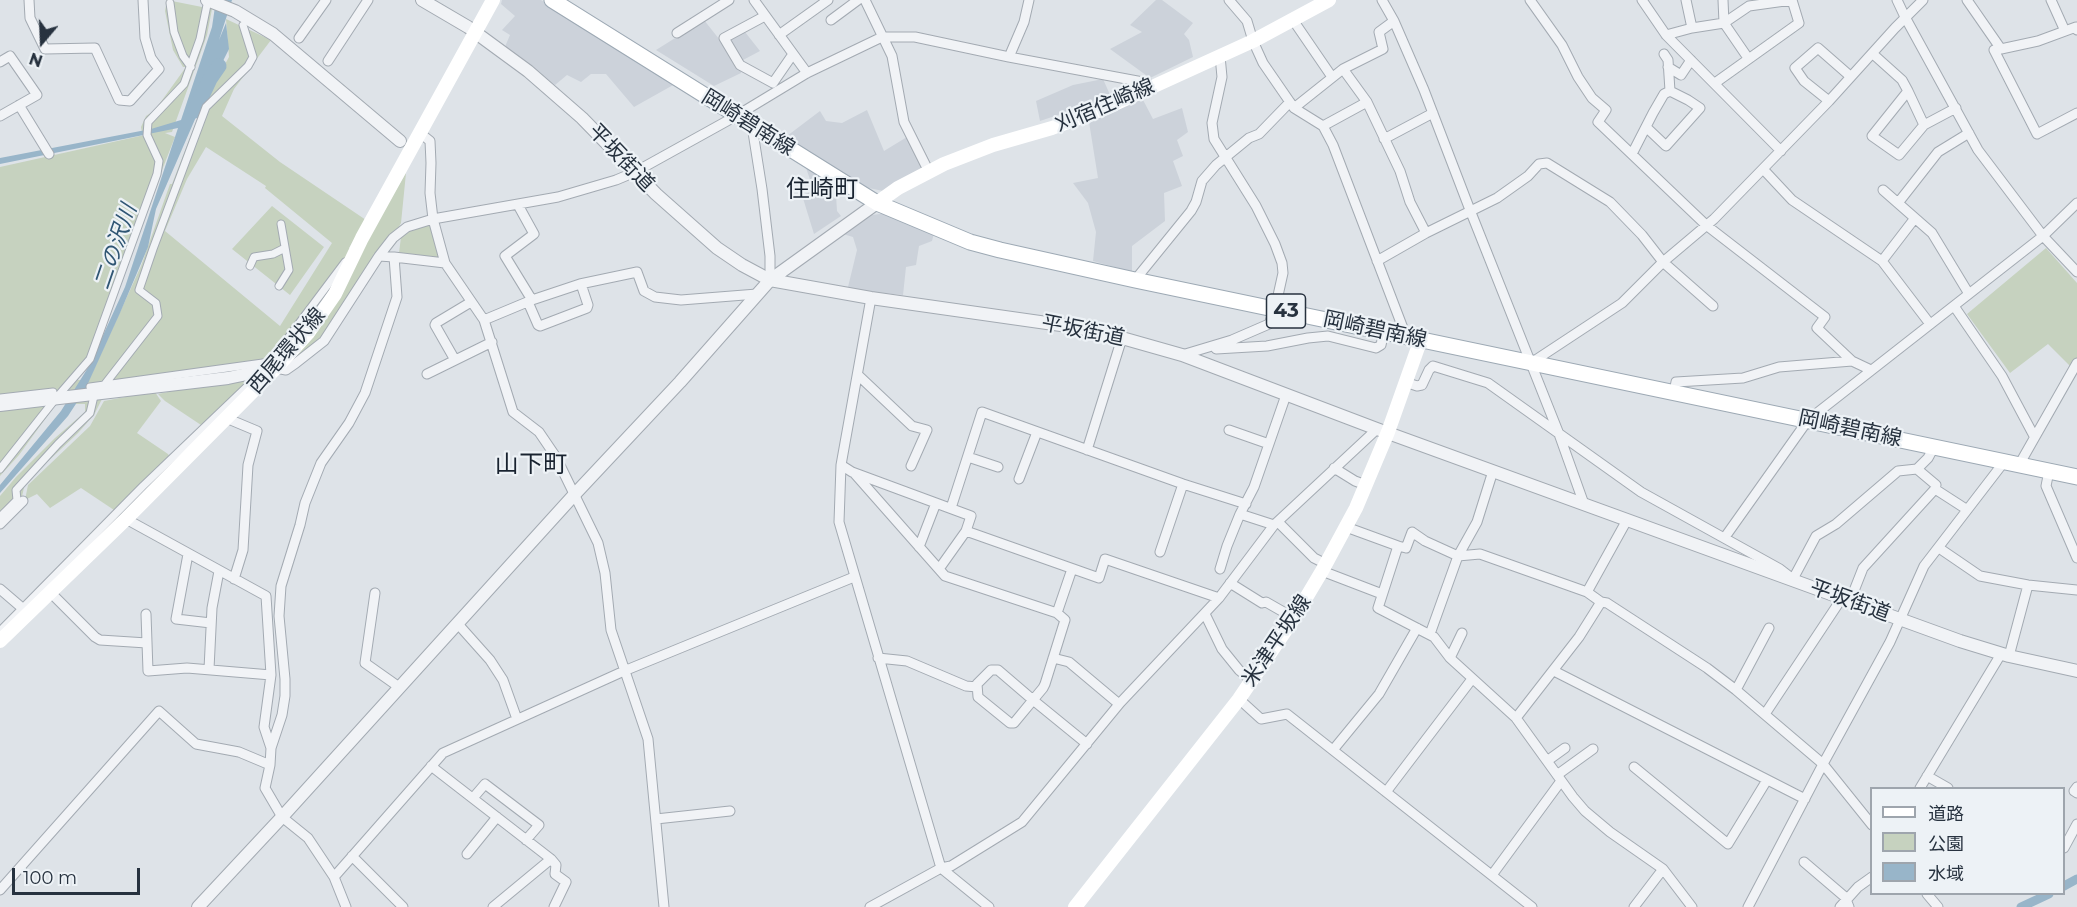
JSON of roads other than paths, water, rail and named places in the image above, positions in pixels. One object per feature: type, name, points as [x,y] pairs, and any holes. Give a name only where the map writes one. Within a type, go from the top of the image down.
[{"type":"main road","name":"西尾環状線","points":[[0,641],[26,611],[50,592],[126,519],[308,333],[335,294],[405,145],[420,133],[493,0]]},
{"type":"main road","name":"岡崎碧南線","points":[[552,0],[877,203],[970,242],[1135,280],[2077,477]]},
{"type":"main road","name":"刈宿住崎線","points":[[877,203],[898,188],[929,172],[993,145],[1077,120],[1253,41],[1329,0]]},
{"type":"main road","name":"米津平坂線","points":[[1079,905],[1239,699],[1294,618],[1324,568],[1366,485],[1382,431],[1406,382],[1413,338]]},
{"type":"street","points":[[29,0],[30,18],[45,49],[95,48],[119,100],[130,101],[159,69],[152,58],[145,38],[143,0]]},
{"type":"street","points":[[0,469],[56,397],[90,359],[157,174],[159,161],[147,134],[147,122],[184,84],[200,39],[208,0],[235,11],[273,34],[405,145]]},
{"type":"street","points":[[299,38],[326,0]]},
{"type":"street","points":[[328,61],[368,0]]},
{"type":"street","name":"平坂街道","points":[[422,0],[475,32],[528,71],[582,118],[656,194],[717,248],[770,280],[871,298],[1075,327],[1122,338],[1182,355],[1382,431]]},
{"type":"street","points":[[677,33],[729,0]]},
{"type":"street","points":[[754,0],[807,74]]},
{"type":"street","points":[[779,35],[828,0]]},
{"type":"street","points":[[831,20],[858,0]]},
{"type":"street","points":[[865,0],[892,56],[904,122],[929,172]]},
{"type":"street","points":[[1009,57],[1024,22],[1029,0]]},
{"type":"street","points":[[1229,0],[1247,21],[1263,63],[1292,105],[1323,126],[1333,145],[1377,261],[1413,338]]},
{"type":"street","points":[[1382,0],[1394,21],[1433,113],[1532,363],[1584,504]]},
{"type":"street","points":[[1530,0],[1562,45],[1578,77],[1592,98],[1606,110],[1598,122],[1706,225],[1825,317],[1817,328],[1852,361],[1871,370]]},
{"type":"street","points":[[1642,0],[1666,35],[1781,151]]},
{"type":"street","points":[[1686,0],[1692,28]]},
{"type":"street","points":[[1723,0],[1724,24],[1748,58]]},
{"type":"street","points":[[1666,35],[1692,28],[1724,24],[1749,6],[1792,0],[1799,23],[1715,83]]},
{"type":"street","points":[[1898,0],[1905,17],[1989,167],[2043,236],[2077,272]]},
{"type":"street","points":[[1532,363],[1622,303],[1663,262],[1714,219],[1923,0]]},
{"type":"street","points":[[1967,0],[2037,134],[2077,113]]},
{"type":"street","points":[[2051,0],[2066,31]]},
{"type":"street","points":[[170,3],[174,32],[183,56],[191,66]]},
{"type":"street","points":[[765,16],[724,38],[740,65],[773,83]]},
{"type":"street","points":[[1293,20],[1332,77]]},
{"type":"street","points":[[1135,280],[1191,211],[1202,181],[1226,156],[1249,138],[1259,134],[1292,105],[1343,69],[1383,49],[1379,32],[1394,21]]},
{"type":"street","points":[[0,517],[17,500],[16,490],[90,413],[99,391],[158,316],[156,303],[140,290],[206,107],[248,66],[253,57],[243,25]]},
{"type":"street","points":[[1994,50],[2038,41],[2077,28]]},
{"type":"street","points":[[99,391],[228,378],[276,368],[286,369],[324,341],[379,256],[393,238],[407,227],[434,219],[558,197],[616,180],[736,116],[807,74],[882,37],[915,37],[1148,83],[1151,87]]},
{"type":"street","points":[[1829,100],[1804,81],[1795,68],[1818,48],[1850,76]]},
{"type":"street","points":[[772,94],[773,83],[793,54]]},
{"type":"street","points":[[1664,54],[1668,60],[1670,92]]},
{"type":"street","points":[[1873,54],[1902,80],[1924,125]]},
{"type":"street","points":[[0,62],[10,56],[37,95],[0,116]]},
{"type":"street","points":[[1182,355],[1232,340],[1269,324],[1275,309],[1283,273],[1275,244],[1256,206],[1214,139],[1212,123],[1221,77],[1220,56]]},
{"type":"street","points":[[1668,67],[1681,75],[1691,60]]},
{"type":"street","points":[[1343,69],[1367,102],[1400,171],[1410,202],[1426,232]]},
{"type":"street","points":[[1908,91],[1872,136],[1899,155],[1924,125],[1956,108]]},
{"type":"street","points":[[1632,154],[1664,94],[1670,92],[1700,108],[1666,146],[1647,127]]},
{"type":"street","points":[[1323,126],[1367,102]]},
{"type":"street","points":[[19,105],[49,154]]},
{"type":"street","points":[[1384,139],[1433,113]]},
{"type":"street","points":[[752,126],[765,211],[770,255],[770,280]]},
{"type":"street","points":[[420,133],[430,141],[432,163],[430,193],[445,263],[484,320],[509,405],[513,412],[539,432],[556,457],[598,543],[605,573],[611,630],[648,739],[664,907]]},
{"type":"street","points":[[1898,203],[1938,152],[1969,134]]},
{"type":"street","points":[[1377,261],[1426,232],[1497,198],[1528,176],[1539,164],[1547,164],[1610,202],[1642,235],[1663,262],[1713,306]]},
{"type":"street","points":[[1763,169],[1792,200],[1882,261],[1930,324]]},
{"type":"street","points":[[1883,190],[1932,233],[1969,294]]},
{"type":"street","points":[[198,907],[680,382],[770,280],[877,203]]},
{"type":"street","points":[[1725,537],[1808,420],[2043,236],[2077,203]]},
{"type":"street","points":[[518,205],[534,234],[505,256],[530,301],[538,325],[587,308],[588,304],[581,284]]},
{"type":"street","points":[[1882,261],[1915,218]]},
{"type":"street","points":[[279,286],[289,270],[281,224]]},
{"type":"street","points":[[250,266],[254,257],[273,254],[285,248]]},
{"type":"street","points":[[379,256],[445,263]]},
{"type":"street","points":[[346,907],[334,877],[308,838],[282,817],[266,788],[272,748],[285,696],[279,616],[281,586],[305,503],[321,464],[349,423],[365,393],[397,297],[394,257]]},
{"type":"street","points":[[0,407],[270,362],[346,260]]},
{"type":"street","points":[[484,320],[530,301],[581,284],[637,272],[644,291],[655,297],[681,300],[757,294]]},
{"type":"street","points":[[871,298],[841,465],[839,522],[941,868],[989,907]]},
{"type":"street","points":[[455,360],[435,325],[471,302]]},
{"type":"street","points":[[1954,306],[2002,376],[2034,436]]},
{"type":"street","points":[[1196,350],[1267,346],[1328,336],[1376,348],[1381,345],[1384,331]]},
{"type":"street","points":[[1087,450],[1122,338]]},
{"type":"street","points":[[428,374],[492,342]]},
{"type":"street","points":[[1674,392],[1676,382],[1743,378],[1779,367],[1852,361]]},
{"type":"street","points":[[1748,907],[1822,764],[1901,620],[1924,566],[1966,509],[2011,464],[2034,436],[2077,363]]},
{"type":"street","points":[[1406,382],[1417,386],[1422,385],[1433,366],[1488,383],[1641,492],[1725,537],[1793,579],[1816,536],[1836,524],[1898,471],[1917,469],[1928,458],[1934,447]]},
{"type":"street","points":[[0,631],[26,611],[143,486],[259,375],[99,391]]},
{"type":"street","points":[[858,375],[912,426],[927,430],[911,465]]},
{"type":"street","points":[[1220,569],[1240,514],[1254,487],[1286,395]]},
{"type":"street","points":[[0,398],[56,397]]},
{"type":"street","points":[[0,407],[40,403]]},
{"type":"street","points":[[951,508],[982,412],[1183,484],[1246,504]]},
{"type":"street","points":[[226,418],[257,431],[248,465],[243,550],[234,579]]},
{"type":"street","points":[[1229,430],[1269,444]]},
{"type":"street","points":[[870,907],[941,868],[951,866],[1022,822],[1119,704],[1219,598],[1276,524],[1334,468],[1382,431],[1584,504]]},
{"type":"street","points":[[1019,478],[1037,432]]},
{"type":"street","points":[[968,457],[998,467]]},
{"type":"street","points":[[841,465],[852,472],[971,516],[966,531],[939,569]]},
{"type":"street","points":[[1334,468],[1355,482],[1366,485]]},
{"type":"street","points":[[1765,714],[1846,600],[1863,568],[1935,489],[1936,485],[1917,469]]},
{"type":"street","points":[[1430,634],[1458,556],[1476,522],[1493,471]]},
{"type":"street","points":[[2049,471],[2046,486],[2077,558]]},
{"type":"street","points":[[852,472],[945,576],[1057,613],[1065,620],[1044,688],[1033,700],[1014,723],[1010,723],[978,697],[977,684],[993,668],[998,670],[1033,700],[1087,744]]},
{"type":"street","points":[[1160,552],[1183,484]]},
{"type":"street","points":[[1935,489],[1966,509]]},
{"type":"street","points":[[0,524],[23,501]]},
{"type":"street","points":[[919,547],[936,503]]},
{"type":"street","name":"平坂街道","points":[[1584,504],[1901,620],[2005,655],[2077,671]]},
{"type":"street","points":[[1240,514],[1276,524],[1324,568],[1382,594]]},
{"type":"street","points":[[126,519],[266,596],[271,675],[264,727],[272,748]]},
{"type":"street","points":[[1587,592],[1627,520]]},
{"type":"street","points":[[1346,527],[1406,548],[1412,532],[1425,541],[1458,556],[1480,555],[1587,592],[1601,602],[1607,603],[1707,668],[1765,714],[1822,764],[1870,823]]},
{"type":"street","points":[[966,531],[1099,578],[1106,559],[1219,598]]},
{"type":"street","points":[[1398,546],[1378,608],[1434,637],[1450,658],[1516,718],[1573,797],[1598,824],[1663,869],[1692,907]]},
{"type":"street","points":[[1939,548],[1980,576],[2028,585],[2077,590]]},
{"type":"street","points":[[188,554],[176,619],[210,623]]},
{"type":"street","points":[[1057,613],[1072,569]]},
{"type":"street","points":[[209,669],[210,623],[219,571]]},
{"type":"street","points":[[334,877],[443,753],[624,671],[854,578]]},
{"type":"street","points":[[1230,583],[1262,603],[1266,602],[1294,618]]},
{"type":"street","points":[[1921,787],[2005,655],[2028,585]]},
{"type":"street","points":[[0,589],[26,611]]},
{"type":"street","points":[[50,592],[100,640],[147,643]]},
{"type":"street","points":[[375,593],[365,663],[399,687]]},
{"type":"street","points":[[1516,718],[1579,638],[1601,602]]},
{"type":"street","points":[[146,614],[148,671],[187,668],[271,675]]},
{"type":"street","points":[[1205,614],[1222,649],[1239,670],[1251,680]]},
{"type":"street","points":[[457,623],[490,660],[503,680],[517,719]]},
{"type":"street","points":[[1334,750],[1379,694],[1417,628]]},
{"type":"street","points":[[1736,690],[1769,628]]},
{"type":"street","points":[[1450,658],[1462,633]]},
{"type":"street","points":[[878,658],[907,661],[955,682],[977,687]]},
{"type":"street","points":[[1053,658],[1069,662],[1119,704]]},
{"type":"street","points":[[1554,671],[1805,799]]},
{"type":"street","points":[[1386,792],[1472,679]]},
{"type":"street","points":[[1239,699],[1261,719],[1287,714],[1532,907]]},
{"type":"street","points":[[0,890],[159,711],[196,744],[239,752],[270,765]]},
{"type":"street","points":[[1547,761],[1565,748]]},
{"type":"street","points":[[1492,875],[1559,778],[1593,749]]},
{"type":"street","points":[[431,766],[551,859],[555,865],[555,874],[566,882],[554,907]]},
{"type":"street","points":[[1634,767],[1728,844],[1767,780]]},
{"type":"street","points":[[1927,776],[1945,787]]},
{"type":"street","points":[[473,798],[484,784],[539,825],[526,840]]},
{"type":"street","points":[[2077,787],[2074,791],[2077,793]]},
{"type":"street","points":[[656,819],[730,811]]},
{"type":"street","points":[[467,854],[497,817]]},
{"type":"street","points":[[2065,846],[2077,824]]},
{"type":"street","points":[[352,856],[403,907]]},
{"type":"street","points":[[493,907],[551,859]]},
{"type":"street","points":[[1804,862],[1845,904],[1858,887],[1870,878]]},
{"type":"street","points":[[1634,907],[1663,869]]},
{"type":"street","points":[[1928,895],[1938,907]]},
{"type":"water","name":"二の沢川","points":[[216,0],[232,0],[219,40],[226,23],[229,49],[206,95],[208,79],[196,117],[156,209],[148,247],[120,313],[85,390],[68,416],[0,493],[0,485],[61,411],[89,366],[125,287],[178,128],[0,164],[0,158],[151,129],[181,120],[212,27]]},
{"type":"waterway","name":"二の沢川","points":[[195,111],[210,79],[219,66]]},
{"type":"waterway","points":[[2065,885],[2077,879]]},
{"type":"waterway","points":[[2021,907],[2047,895]]},
{"type":"district","name":"住崎町","points":[[822,190]]},
{"type":"district","name":"山下町","points":[[531,465]]}]
